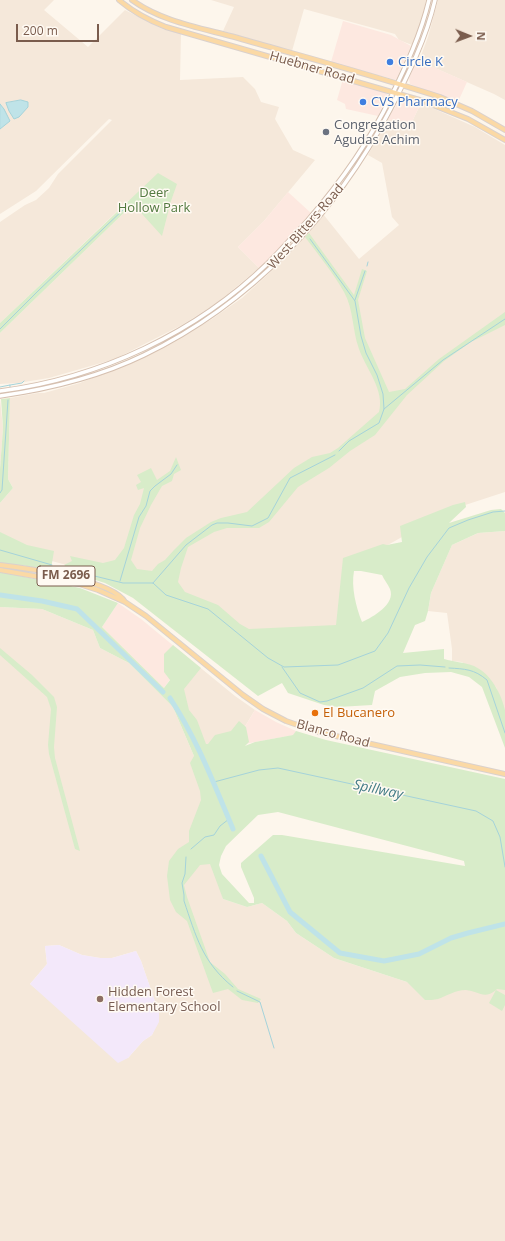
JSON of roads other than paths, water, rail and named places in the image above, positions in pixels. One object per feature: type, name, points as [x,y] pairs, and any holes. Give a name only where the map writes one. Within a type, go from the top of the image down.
[{"type":"main road","name":"Huebner Road","points":[[119,0],[129,8],[150,20],[170,28],[398,93],[450,111],[505,140]]},
{"type":"main road","name":"Huebner Road","points":[[132,0],[146,9],[168,19],[440,97],[477,114],[505,130]]},
{"type":"main road","name":"West Bitters Road","points":[[0,391],[42,384],[103,366],[141,350],[202,316],[234,293],[268,263],[286,245],[328,197],[369,138],[418,39],[429,0]]},
{"type":"main road","name":"West Bitters Road","points":[[0,396],[64,384],[124,364],[170,341],[208,319],[238,297],[272,267],[326,208],[356,168],[373,141],[402,86],[425,34],[435,0]]},
{"type":"main road","points":[[224,43],[226,35]]},
{"type":"main road","points":[[325,72],[328,64]]},
{"type":"main road","points":[[472,122],[477,114]]},
{"type":"main road","points":[[369,138],[373,141]]},
{"type":"main road","name":"Blanco Road","points":[[0,565],[80,579],[114,592],[123,597],[125,602]]},
{"type":"main road","name":"Blanco Road","points":[[0,570],[79,584],[98,590],[125,602],[149,618],[243,695],[286,720],[321,733],[505,774]]},
{"type":"water","points":[[21,100],[28,102],[28,107],[19,117],[14,119],[6,103]]},
{"type":"water","points":[[0,104],[10,121],[0,129]]},
{"type":"waterway","points":[[0,329],[126,207]]},
{"type":"waterway","points":[[310,239],[355,301],[361,336],[366,353],[377,375],[383,394],[384,409],[379,423],[349,441],[339,451]]},
{"type":"waterway","points":[[367,266],[368,262]]},
{"type":"waterway","points":[[355,300],[365,271]]},
{"type":"waterway","points":[[384,409],[443,360],[505,319]]},
{"type":"waterway","points":[[10,385],[22,383],[24,381]]},
{"type":"waterway","points":[[0,387],[10,385],[10,387]]},
{"type":"waterway","points":[[0,493],[2,490],[8,400]]},
{"type":"waterway","points":[[153,583],[186,545],[212,525],[217,523],[228,523],[252,526],[268,518],[290,478],[335,455]]},
{"type":"waterway","points":[[120,581],[139,517],[146,506],[150,491],[171,474],[177,465]]},
{"type":"waterway","points":[[62,568],[123,583],[153,583],[166,595],[208,609],[268,658],[284,667],[338,665],[375,651],[388,633],[409,588],[427,557],[449,528],[493,512],[505,511]]},
{"type":"waterway","points":[[0,550],[52,565]]},
{"type":"waterway","points":[[0,595],[42,601],[77,609],[163,692]]},
{"type":"waterway","points":[[282,667],[300,693],[320,702],[327,701],[363,688],[397,666],[420,665],[445,667]]},
{"type":"waterway","points":[[449,668],[469,670],[487,680],[505,733]]},
{"type":"waterway","points":[[170,698],[189,729],[233,829]]},
{"type":"waterway","name":"Spillway","points":[[214,782],[259,770],[278,768],[476,811],[493,821],[500,837],[505,867]]},
{"type":"waterway","points":[[191,849],[205,837],[214,835],[220,826],[229,819]]},
{"type":"waterway","points":[[261,856],[290,912],[340,953],[384,961],[419,954],[451,938],[505,924]]},
{"type":"waterway","points":[[186,857],[185,874],[182,883],[184,901],[192,926],[207,958],[222,978],[233,987]]},
{"type":"waterway","points":[[237,991],[260,1002],[274,1048]]},
{"type":"place","name":"Circle K","points":[[390,62]]},
{"type":"place","name":"CVS Pharmacy","points":[[363,102]]},
{"type":"place","name":"Congregation Agudas Achim","points":[[326,132]]},
{"type":"place","name":"El Bucanero","points":[[315,713]]},
{"type":"place","name":"Hidden Forest Elementary School","points":[[100,999]]},
{"type":"park label","name":"Deer Hollow Park","points":[[154,200]]}]
